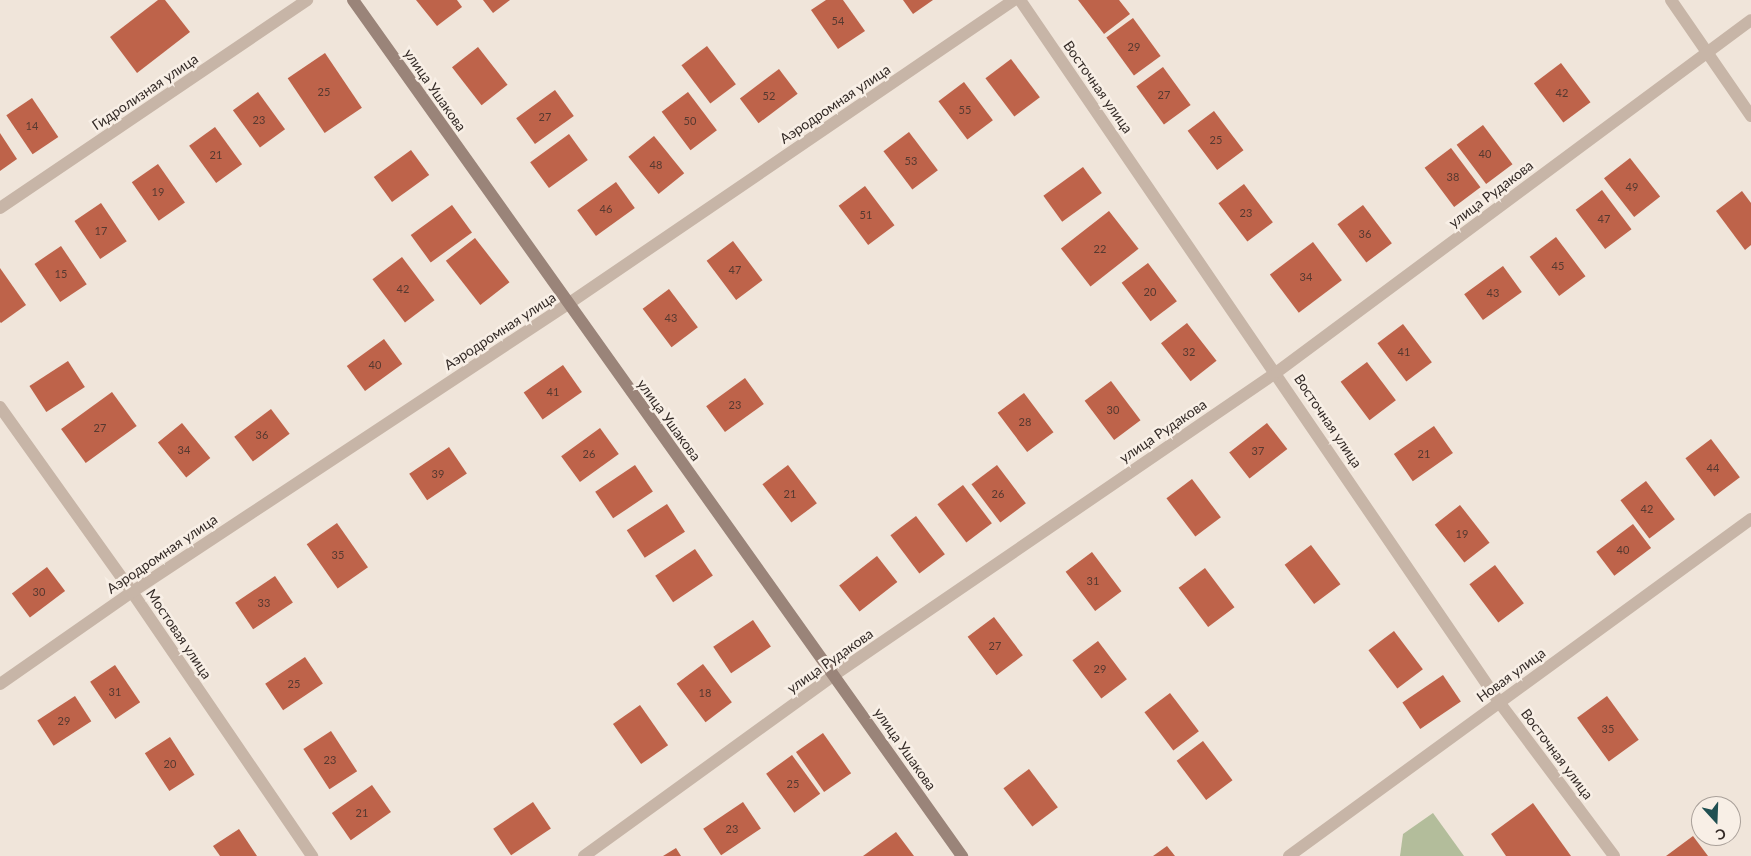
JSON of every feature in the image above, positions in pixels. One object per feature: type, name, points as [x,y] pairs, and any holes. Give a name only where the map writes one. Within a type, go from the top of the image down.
[{"type":"street","name":"Гидролизная улица","points":[[0,208],[308,0]]},
{"type":"street","name":"улица Ушакова","points":[[353,0],[962,856]]},
{"type":"street","name":"Аэродромная улица","points":[[0,684],[132,592],[568,304],[1014,0]]},
{"type":"street","name":"Восточная улица","points":[[1020,0],[1277,372],[1499,702],[1614,856]]},
{"type":"street","points":[[1671,0],[1751,116]]},
{"type":"street","name":"улица Рудакова","points":[[584,856],[834,675],[1277,372],[1751,20]]},
{"type":"street","name":"Мостовая улица","points":[[0,407],[132,592],[312,856]]},
{"type":"street","name":"Новая улица","points":[[1289,856],[1751,518]]},
{"type":"green space","points":[[1433,813],[1464,856],[1400,856],[1403,834]]},
{"type":"building","points":[[158,0],[165,0],[190,32],[137,73],[110,37]]},
{"type":"building","points":[[416,0],[457,0],[462,7],[437,26]]},
{"type":"building","points":[[483,0],[510,0],[493,13]]},
{"type":"building","points":[[826,0],[843,0],[865,31],[838,49],[811,10]]},
{"type":"building","points":[[903,0],[933,0],[913,14]]},
{"type":"building","points":[[1078,0],[1119,0],[1130,14],[1104,34]]},
{"type":"building","points":[[1133,18],[1161,56],[1134,75],[1106,37]]},
{"type":"building","points":[[707,46],[736,84],[710,104],[681,65]]},
{"type":"building","points":[[478,47],[508,85],[482,105],[452,67]]},
{"type":"building","points":[[325,53],[362,108],[325,133],[288,78]]},
{"type":"building","points":[[1011,59],[1040,97],[1014,117],[985,78]]},
{"type":"building","points":[[1561,63],[1590,102],[1563,123],[1534,83]]},
{"type":"building","points":[[1163,67],[1191,105],[1164,124],[1136,86]]},
{"type":"building","points":[[779,69],[798,94],[759,123],[740,98]]},
{"type":"building","points":[[964,82],[993,120],[967,140],[938,101]]},
{"type":"building","points":[[555,90],[574,116],[535,144],[516,118]]},
{"type":"building","points":[[258,92],[285,129],[260,147],[233,110]]},
{"type":"building","points":[[688,92],[717,130],[691,150],[662,112]]},
{"type":"building","points":[[32,98],[58,137],[33,154],[6,115]]},
{"type":"building","points":[[1214,111],[1243,150],[1217,170],[1188,131]]},
{"type":"building","points":[[1483,125],[1512,164],[1486,184],[1457,145]]},
{"type":"building","points":[[215,127],[242,164],[216,183],[189,146]]},
{"type":"building","points":[[909,132],[938,170],[912,190],[883,151]]},
{"type":"building","points":[[0,133],[17,159],[0,171]]},
{"type":"building","points":[[569,134],[588,160],[549,188],[530,162]]},
{"type":"building","points":[[654,136],[684,173],[659,194],[628,157]]},
{"type":"building","points":[[1451,148],[1480,187],[1454,207],[1425,168]]},
{"type":"building","points":[[411,150],[429,175],[392,202],[374,177]]},
{"type":"building","points":[[1630,158],[1660,197],[1634,217],[1604,178]]},
{"type":"building","points":[[158,164],[185,203],[159,221],[132,182]]},
{"type":"building","points":[[1083,167],[1102,193],[1062,222],[1043,196]]},
{"type":"building","points":[[616,182],[635,208],[596,236],[577,210]]},
{"type":"building","points":[[1244,184],[1273,222],[1247,242],[1218,203]]},
{"type":"building","points":[[865,186],[894,225],[868,245],[839,206]]},
{"type":"building","points":[[1602,190],[1631,229],[1605,249],[1576,210]]},
{"type":"building","points":[[1742,191],[1751,203],[1751,245],[1745,250],[1716,211]]},
{"type":"building","points":[[101,203],[127,241],[100,259],[74,221]]},
{"type":"building","points":[[452,205],[472,233],[431,262],[411,235]]},
{"type":"building","points":[[1363,205],[1392,243],[1366,263],[1337,224]]},
{"type":"building","points":[[1109,211],[1139,249],[1090,286],[1061,249]]},
{"type":"building","points":[[1556,237],[1585,276],[1559,296],[1530,257]]},
{"type":"building","points":[[475,238],[509,282],[480,305],[446,261]]},
{"type":"building","points":[[733,241],[762,280],[736,300],[707,261]]},
{"type":"building","points":[[1313,242],[1342,280],[1299,313],[1270,274]]},
{"type":"building","points":[[61,246],[87,284],[60,302],[34,264]]},
{"type":"building","points":[[402,257],[434,300],[405,322],[372,279]]},
{"type":"building","points":[[1148,263],[1177,301],[1151,321],[1122,283]]},
{"type":"building","points":[[1503,266],[1522,292],[1483,320],[1464,294]]},
{"type":"building","points":[[0,268],[26,305],[1,323],[0,322]]},
{"type":"building","points":[[669,289],[698,327],[672,347],[643,309]]},
{"type":"building","points":[[1187,323],[1217,361],[1191,381],[1161,343]]},
{"type":"building","points":[[1403,324],[1432,362],[1406,382],[1377,343]]},
{"type":"building","points":[[384,339],[402,364],[365,391],[347,366]]},
{"type":"building","points":[[68,361],[85,387],[46,412],[29,386]]},
{"type":"building","points":[[1367,362],[1396,400],[1370,420],[1341,382]]},
{"type":"building","points":[[563,365],[582,392],[543,420],[524,393]]},
{"type":"building","points":[[745,378],[764,404],[725,432],[706,406]]},
{"type":"building","points":[[1111,381],[1140,420],[1114,440],[1085,401]]},
{"type":"building","points":[[112,392],[137,426],[86,463],[61,429]]},
{"type":"building","points":[[1024,393],[1053,432],[1027,452],[998,413]]},
{"type":"building","points":[[271,409],[290,434],[253,461],[234,437]]},
{"type":"building","points":[[182,423],[210,458],[186,477],[158,443]]},
{"type":"building","points":[[1267,423],[1287,449],[1249,479],[1229,453]]},
{"type":"building","points":[[1434,426],[1453,453],[1413,481],[1394,454]]},
{"type":"building","points":[[600,428],[619,454],[580,482],[561,456]]},
{"type":"building","points":[[1711,439],[1740,477],[1714,497],[1685,458]]},
{"type":"building","points":[[449,447],[467,474],[427,500],[409,474]]},
{"type":"building","points":[[635,465],[653,492],[613,518],[595,492]]},
{"type":"building","points":[[788,465],[817,503],[791,523],[762,484]]},
{"type":"building","points":[[997,465],[1026,503],[1000,523],[971,484]]},
{"type":"building","points":[[1192,479],[1221,517],[1195,537],[1166,498]]},
{"type":"building","points":[[1646,481],[1675,519],[1649,539],[1620,500]]},
{"type":"building","points":[[963,485],[992,523],[966,543],[937,504]]},
{"type":"building","points":[[667,504],[685,532],[645,558],[627,530]]},
{"type":"building","points":[[1460,505],[1490,543],[1464,563],[1435,525]]},
{"type":"building","points":[[916,516],[945,554],[919,574],[890,535]]},
{"type":"building","points":[[337,523],[368,567],[338,588],[307,544]]},
{"type":"building","points":[[1633,524],[1651,548],[1614,576],[1596,552]]},
{"type":"building","points":[[1311,545],[1340,584],[1314,604],[1285,565]]},
{"type":"building","points":[[695,549],[713,576],[673,602],[655,576]]},
{"type":"building","points":[[1092,552],[1121,591],[1095,611],[1066,572]]},
{"type":"building","points":[[877,556],[897,582],[859,612],[839,586]]},
{"type":"building","points":[[1495,565],[1524,603],[1498,623],[1469,584]]},
{"type":"building","points":[[47,567],[65,591],[30,617],[12,593]]},
{"type":"building","points":[[1205,568],[1234,607],[1208,627],[1179,588]]},
{"type":"building","points":[[275,576],[293,603],[253,629],[235,603]]},
{"type":"building","points":[[994,617],[1023,655],[997,675],[968,637]]},
{"type":"building","points":[[753,620],[771,647],[731,673],[713,647]]},
{"type":"building","points":[[1394,631],[1423,669],[1397,689],[1368,650]]},
{"type":"building","points":[[1098,641],[1127,679],[1101,699],[1072,660]]},
{"type":"building","points":[[305,657],[323,684],[283,710],[265,684]]},
{"type":"building","points":[[703,664],[732,702],[706,722],[677,684]]},
{"type":"building","points":[[115,665],[140,702],[115,719],[90,682]]},
{"type":"building","points":[[1443,675],[1461,702],[1420,729],[1402,702]]},
{"type":"building","points":[[1170,693],[1199,731],[1173,751],[1144,712]]},
{"type":"building","points":[[75,696],[91,721],[54,746],[37,721]]},
{"type":"building","points":[[1607,696],[1639,740],[1609,761],[1577,718]]},
{"type":"building","points":[[640,705],[668,745],[641,764],[613,724]]},
{"type":"building","points":[[331,731],[357,771],[329,789],[303,749]]},
{"type":"building","points":[[823,733],[851,773],[824,792],[796,752]]},
{"type":"building","points":[[170,737],[195,775],[169,791],[145,753]]},
{"type":"building","points":[[1203,741],[1232,780],[1206,800],[1177,761]]},
{"type":"building","points":[[792,755],[820,794],[794,813],[766,774]]},
{"type":"building","points":[[1029,769],[1058,807],[1032,827],[1003,788]]},
{"type":"building","points":[[372,785],[391,812],[351,840],[332,813]]},
{"type":"building","points":[[533,802],[551,829],[511,855],[493,829]]},
{"type":"building","points":[[743,802],[761,829],[721,855],[703,829]]},
{"type":"building","points":[[1533,803],[1571,856],[1506,856],[1491,834]]},
{"type":"building","points":[[239,829],[257,856],[220,856],[213,846]]},
{"type":"building","points":[[896,832],[914,856],[863,856]]},
{"type":"building","points":[[1691,837],[1691,846],[1700,846],[1708,856],[1666,856]]},
{"type":"building","points":[[1167,846],[1175,856],[1153,856]]},
{"type":"building","points":[[676,848],[681,856],[663,856]]}]
